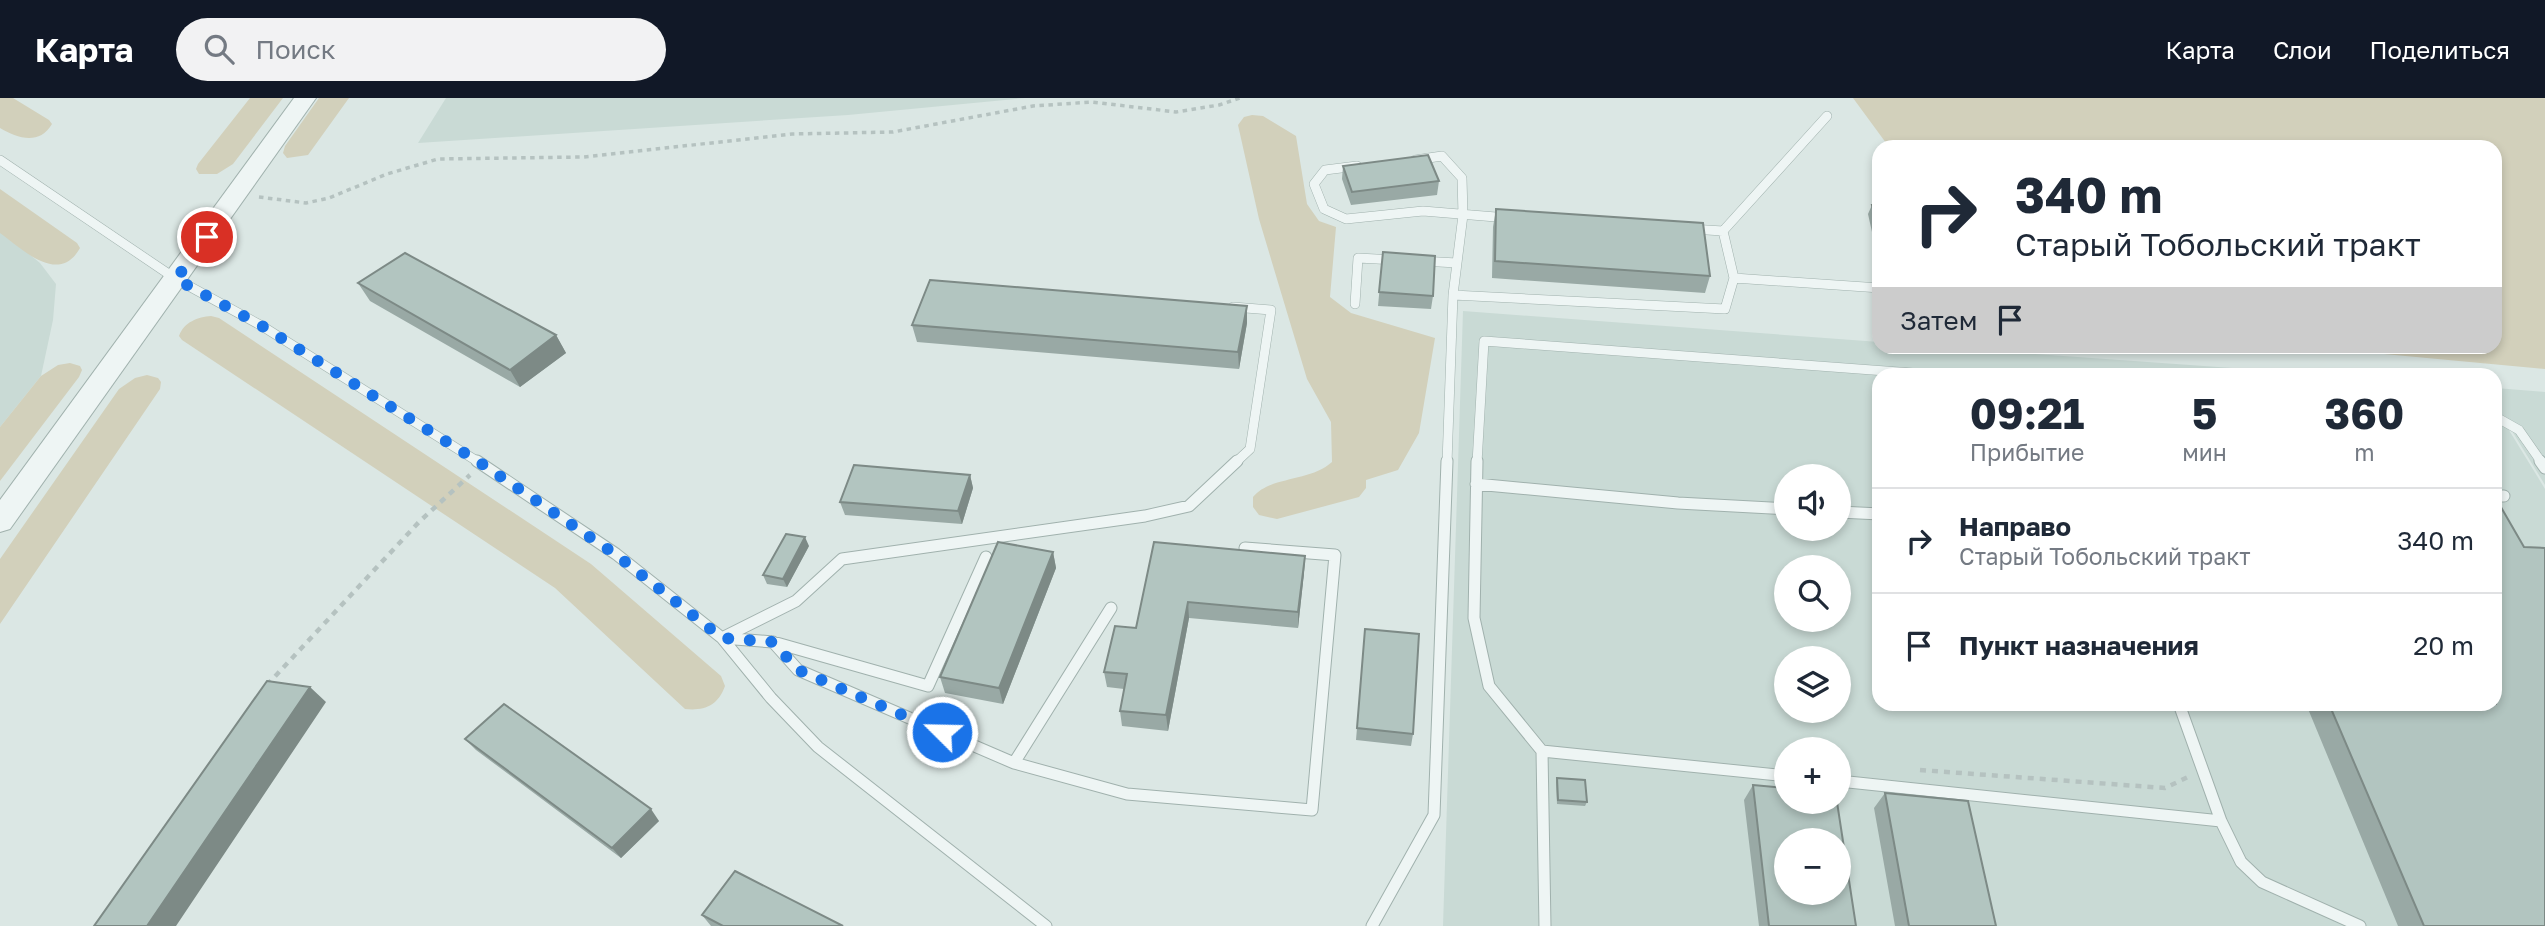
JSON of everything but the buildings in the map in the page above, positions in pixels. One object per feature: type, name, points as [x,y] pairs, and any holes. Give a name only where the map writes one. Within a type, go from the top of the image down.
[{"type":"street","points":[[0,521],[306,98]]},
{"type":"lane","points":[[1723,230],[1827,116]]},
{"type":"lane","points":[[1372,926],[1434,816],[1453,295],[1464,215],[1462,177],[1443,156],[1403,161]]},
{"type":"lane","points":[[0,160],[176,279],[262,326],[482,464],[615,554],[722,638],[771,698],[818,747],[1046,926]]},
{"type":"lane","points":[[1364,166],[1325,170],[1314,184],[1324,209],[1346,219],[1423,211],[1518,218]]},
{"type":"lane","points":[[1682,228],[1723,230]]},
{"type":"lane","points":[[1453,295],[1726,309],[1734,278],[1723,230]]},
{"type":"lane","points":[[1354,304],[1358,258],[1457,263]]},
{"type":"lane","points":[[1734,278],[1872,287]]},
{"type":"lane","points":[[722,638],[796,601],[842,559],[1145,516],[1189,506],[1250,449],[1270,310],[1216,305]]},
{"type":"lane","points":[[1545,926],[1542,751],[1489,687],[1474,618],[1476,484],[1484,341],[1872,370]]},
{"type":"lane","points":[[2502,419],[2513,424],[2521,432],[2545,468]]},
{"type":"lane","points":[[1476,484],[1678,503],[1774,508]]},
{"type":"lane","points":[[1851,513],[1872,514]]},
{"type":"lane","points":[[773,642],[798,670],[1014,763],[1127,794],[1312,810],[1335,555],[1245,548]]},
{"type":"lane","points":[[722,638],[773,642],[928,686],[986,557]]},
{"type":"lane","points":[[1014,763],[1111,607]]},
{"type":"lane","points":[[2182,711],[2221,821],[2241,862],[2262,882],[2360,926]]},
{"type":"lane","points":[[1542,751],[1774,775]]},
{"type":"lane","points":[[1851,782],[2221,821]]},
{"type":"path","points":[[237,194],[306,203],[329,198],[387,174],[438,159],[584,157],[792,134],[892,132],[1033,106],[1091,102],[1176,112],[1219,105],[1240,98]]},
{"type":"path","points":[[258,694],[419,522],[482,464]]},
{"type":"path","points":[[1907,769],[2165,788],[2188,778],[2184,765]]},
{"type":"shaded area","points":[[0,98],[13,98],[52,124],[47,131],[34,138],[7,132],[0,128]]},
{"type":"shaded area","points":[[250,98],[283,98],[233,164],[217,174],[199,174],[196,169],[198,164]]},
{"type":"shaded area","points":[[319,98],[349,98],[308,155],[287,158],[283,153],[285,146]]},
{"type":"shaded area","points":[[446,98],[1025,98],[848,115],[418,143]]},
{"type":"shaded area","points":[[1853,98],[2545,98],[2545,369],[2384,354],[2502,354],[2502,140],[1884,140]]},
{"type":"shaded area","points":[[1263,116],[1296,136],[1307,204],[1319,221],[1336,227],[1330,297],[1351,313],[1435,338],[1419,433],[1398,470],[1366,480],[1366,488],[1359,497],[1277,519],[1259,515],[1253,507],[1253,497],[1269,485],[1313,473],[1332,462],[1331,422],[1307,379],[1259,219],[1238,125],[1244,117]]},
{"type":"shaded area","points":[[0,189],[77,243],[80,248],[71,259],[62,264],[40,261],[0,233]]},
{"type":"shaded area","points":[[0,230],[40,263],[56,284],[53,320],[41,376],[0,427]]},
{"type":"shaded area","points":[[1463,311],[1872,341],[1872,354],[2036,354],[2231,368],[1872,368],[1872,711],[2502,711],[2502,419],[2545,489],[2545,926],[1443,926]]},
{"type":"shaded area","points":[[211,316],[219,318],[591,564],[721,676],[725,686],[722,693],[710,706],[685,709],[555,588],[179,336],[184,327],[192,321]]},
{"type":"shaded area","points":[[70,363],[80,366],[82,370],[79,377],[0,481],[0,427],[41,376],[58,365]]},
{"type":"shaded area","points":[[147,375],[158,378],[161,382],[160,389],[0,624],[0,559],[119,389],[135,378]]},
{"type":"shaded area","points":[[2502,388],[2545,392],[2545,485],[2502,415]]},
{"type":"route","points":[[207,237],[176,279],[262,326],[482,464],[615,554],[690,610],[722,638],[773,642],[798,670],[942,732]]}]
